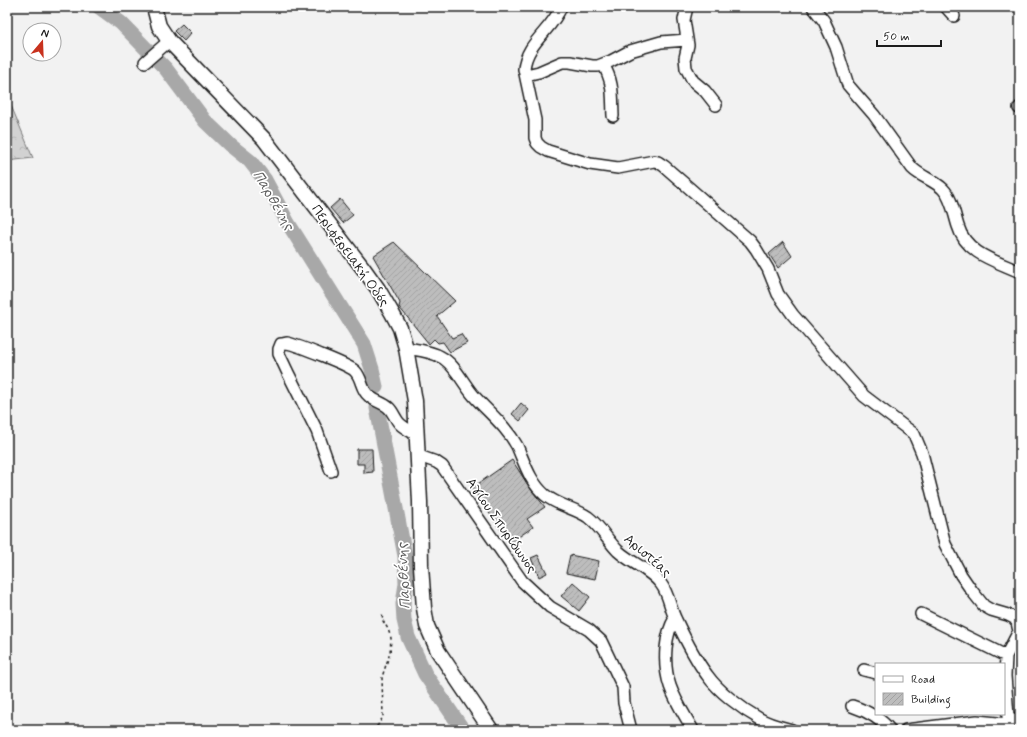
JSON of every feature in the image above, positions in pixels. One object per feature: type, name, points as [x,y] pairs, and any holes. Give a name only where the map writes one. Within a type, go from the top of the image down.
[{"type":"main road","name":"Περιφερειακή Οδός","points":[[154,7],[164,45],[264,139],[378,289],[396,320],[406,348],[415,401],[419,456],[421,566],[427,626],[438,650],[491,730]]},
{"type":"street","points":[[561,7],[554,19],[527,54],[525,64],[536,120],[535,138],[537,142],[544,150],[590,164],[618,168],[658,162],[754,245],[772,277],[778,294],[793,315],[864,396],[914,434],[922,454],[945,544],[972,591],[984,606],[1014,618],[1019,626],[1019,631],[1006,656],[1005,666]]},
{"type":"street","points":[[688,7],[684,25],[688,49],[685,62],[689,75],[716,105]]},
{"type":"street","points":[[813,7],[824,21],[836,47],[848,85],[874,115],[912,168],[945,192],[955,214],[960,232],[967,244],[977,252],[1020,272]]},
{"type":"street","points":[[946,7],[954,16]]},
{"type":"street","points":[[526,75],[539,72],[562,62],[592,66],[603,64],[630,51],[660,42],[687,40]]},
{"type":"street","points":[[145,62],[164,45]]},
{"type":"street","points":[[603,64],[612,85],[613,116]]},
{"type":"street","points":[[331,471],[317,431],[279,354],[281,344],[286,343],[298,347],[341,363],[354,370],[369,397],[384,404],[390,409],[399,423],[417,435]]},
{"type":"street","name":"Αριστέας","points":[[406,348],[441,356],[448,361],[474,396],[509,433],[517,446],[529,476],[545,495],[553,501],[587,517],[606,536],[617,550],[656,578],[662,585],[675,618],[701,666],[718,687],[736,703],[760,719],[792,730]]},
{"type":"street","name":"Αγίου Σπυρίδωνος","points":[[419,456],[436,462],[442,466],[522,581],[550,607],[589,630],[601,641],[623,687],[624,703],[631,730]]},
{"type":"street","points":[[921,614],[1006,656]]},
{"type":"street","points":[[675,618],[668,631],[665,662],[666,674],[673,695],[693,730]]},
{"type":"street","points":[[864,670],[875,673]]},
{"type":"street","points":[[1005,696],[1009,727]]},
{"type":"street","points":[[852,706],[876,717],[890,730]]},
{"type":"street","points":[[1009,727],[1020,717]]},
{"type":"street","points":[[906,730],[977,721],[1009,727]]},
{"type":"path","points":[[372,730],[378,725],[383,717],[382,677],[390,653],[391,638],[388,629],[383,622],[382,613]]},
{"type":"green space","points":[[7,96],[33,158],[7,161]]},
{"type":"building","points":[[182,24],[191,33],[184,41],[174,31]]},
{"type":"building","points":[[340,199],[353,215],[343,223],[330,208]]},
{"type":"building","points":[[394,242],[455,301],[437,316],[452,338],[461,334],[467,343],[450,352],[443,342],[438,343],[434,339],[429,344],[399,307],[400,303],[373,256]]},
{"type":"building","points":[[783,242],[792,256],[778,268],[769,254]]},
{"type":"building","points":[[521,403],[529,410],[520,421],[512,414]]},
{"type":"building","points":[[357,449],[372,449],[373,472],[364,473],[364,464],[357,464]]},
{"type":"building","points":[[512,460],[530,488],[545,507],[527,519],[533,527],[510,543],[472,488]]},
{"type":"building","points":[[538,555],[547,573],[539,577],[531,558]]},
{"type":"building","points":[[570,555],[599,561],[595,579],[566,573]]},
{"type":"building","points":[[573,582],[590,597],[579,611],[561,596]]},
{"type":"waterway","name":"Παρθένης","points":[[99,7],[121,23],[166,69],[205,121],[230,145],[250,161],[265,180],[288,223],[364,344],[376,387]]},
{"type":"waterway","name":"Παρθένης","points":[[377,408],[405,556],[406,583],[403,604],[404,620],[408,637],[425,674],[463,730]]}]
